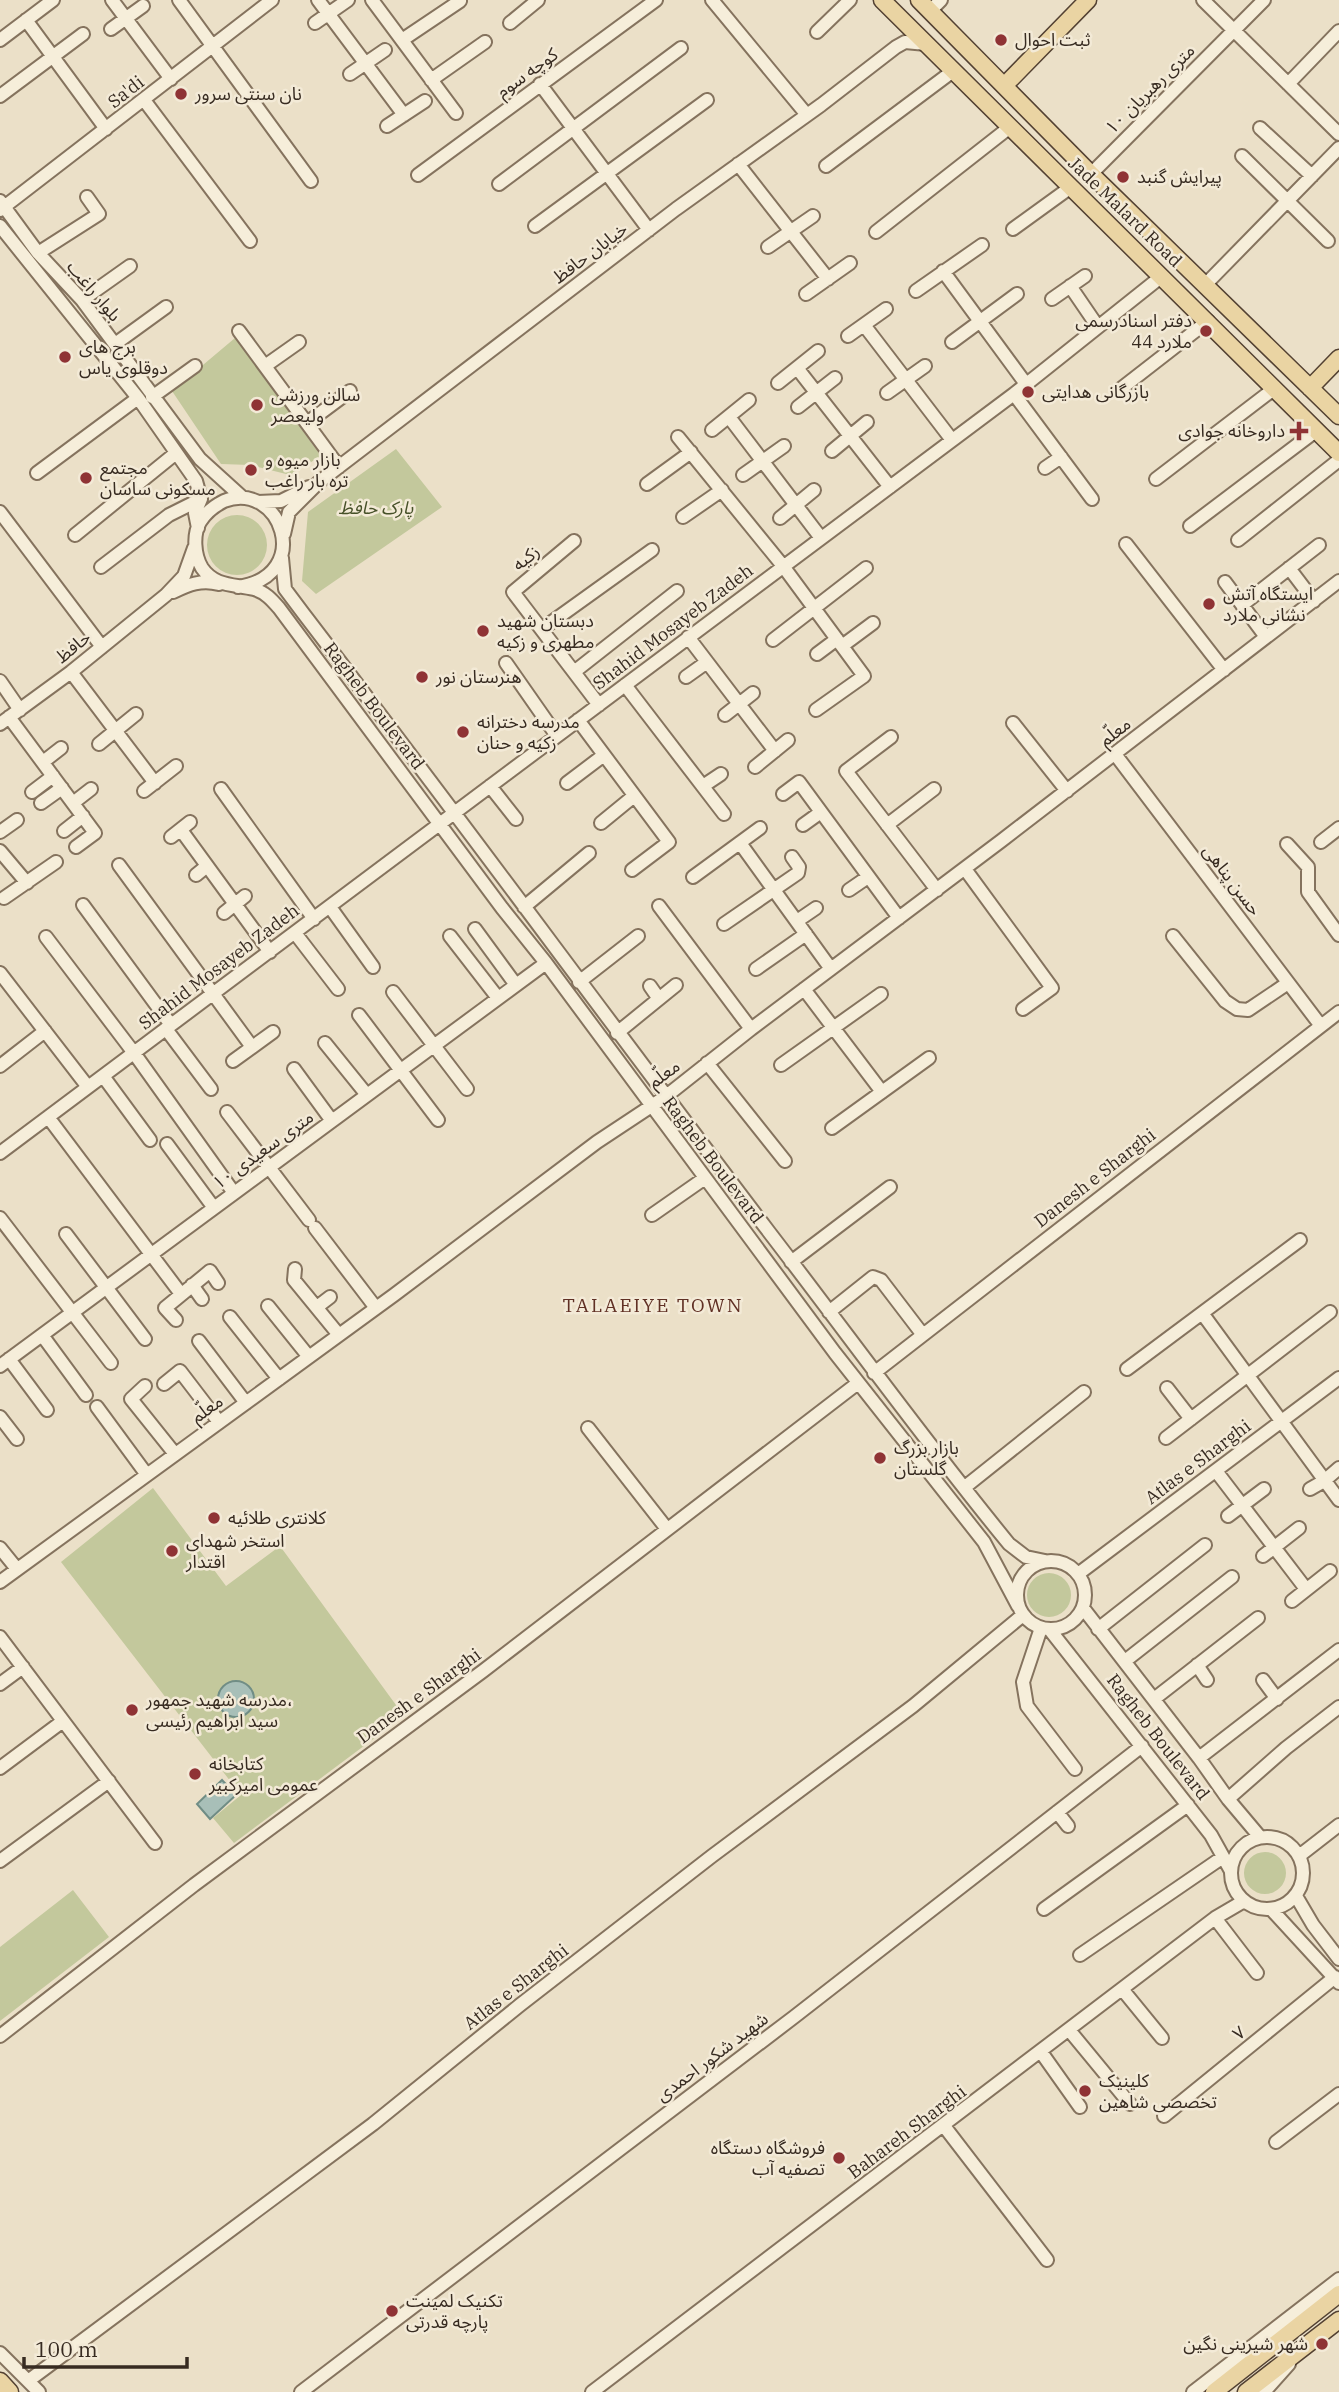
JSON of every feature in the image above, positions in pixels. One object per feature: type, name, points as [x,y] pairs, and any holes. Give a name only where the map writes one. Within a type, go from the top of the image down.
[{"type":"main road","name":"Jade Malard Road","points":[[882,0],[1339,453]]},
{"type":"main road","points":[[1004,86],[1088,0]]},
{"type":"main road","name":"Jade Malard Road","points":[[930,4],[1004,86],[1091,174],[1339,416]]},
{"type":"main road","points":[[1310,388],[1339,358]]},
{"type":"main road","points":[[1214,2392],[1339,2294]]},
{"type":"main road","points":[[1246,2392],[1339,2320]]},
{"type":"main road","points":[[0,2381],[10,2392]]},
{"type":"street","points":[[0,40],[53,0]]},
{"type":"street","points":[[112,0],[171,79]]},
{"type":"street","points":[[179,0],[311,181]]},
{"type":"street","name":"Sa'di","points":[[1,206],[106,129],[272,0]]},
{"type":"street","points":[[318,0],[404,115]]},
{"type":"street","points":[[315,23],[348,0]]},
{"type":"street","points":[[372,0],[456,113]]},
{"type":"street","points":[[510,23],[538,0]]},
{"type":"street","name":"کوچه سوم","points":[[418,175],[656,0]]},
{"type":"street","points":[[712,0],[807,115]]},
{"type":"street","points":[[817,32],[850,0]]},
{"type":"street","points":[[1203,0],[1339,134]]},
{"type":"street","name":"۱۰ متری رهبریان","points":[[1091,174],[1264,0]]},
{"type":"street","points":[[402,40],[460,1]]},
{"type":"street","points":[[111,29],[143,6]]},
{"type":"street","points":[[884,55],[901,33],[902,26],[897,15]]},
{"type":"street","points":[[26,20],[106,129]]},
{"type":"street","points":[[1288,84],[1339,31]]},
{"type":"street","points":[[0,96],[83,34]]},
{"type":"street","points":[[431,80],[485,42]]},
{"type":"street","points":[[884,55],[905,42],[926,44]]},
{"type":"street","points":[[499,184],[681,48]]},
{"type":"street","points":[[350,74],[385,50]]},
{"type":"street","name":"خیابان حافظ","points":[[283,538],[289,512],[319,482],[884,55]]},
{"type":"street","points":[[826,166],[953,71]]},
{"type":"street","points":[[540,84],[649,230]]},
{"type":"street","points":[[144,100],[250,241]]},
{"type":"street","points":[[535,226],[707,100]]},
{"type":"street","points":[[387,126],[425,101]]},
{"type":"street","points":[[876,232],[1010,127]]},
{"type":"street","points":[[1260,128],[1312,176]]},
{"type":"street","points":[[1205,285],[1339,148]]},
{"type":"street","points":[[1242,156],[1328,241]]},
{"type":"street","points":[[738,164],[828,279]]},
{"type":"street","points":[[1013,229],[1071,187]]},
{"type":"street","points":[[38,253],[99,214],[87,197]]},
{"type":"street","name":"بلوار راغب","points":[[1,206],[38,253],[82,300],[200,460],[243,498]]},
{"type":"street","points":[[768,247],[814,216]]},
{"type":"street","name":"بلوار راغب","points":[[0,226],[138,398],[196,481],[201,499],[195,513],[197,536]]},
{"type":"street","points":[[916,291],[982,245]]},
{"type":"street","points":[[806,294],[850,263]]},
{"type":"street","points":[[82,300],[130,266]]},
{"type":"street","points":[[943,271],[1026,384]]},
{"type":"street","points":[[1052,299],[1085,276]]},
{"type":"street","name":"Shahid Mosayeb Zadeh","points":[[0,1153],[1014,394],[1162,276]]},
{"type":"street","points":[[1070,286],[1098,327]]},
{"type":"street","points":[[952,342],[1017,294]]},
{"type":"street","points":[[115,344],[166,307]]},
{"type":"street","points":[[848,336],[886,309]]},
{"type":"street","points":[[1118,391],[1208,321]]},
{"type":"street","points":[[864,324],[952,440]]},
{"type":"street","points":[[239,331],[339,467]]},
{"type":"street","points":[[265,366],[299,342]]},
{"type":"street","points":[[778,383],[818,351]]},
{"type":"street","points":[[152,397],[195,366]]},
{"type":"street","points":[[887,393],[925,366]]},
{"type":"street","points":[[797,368],[890,487]]},
{"type":"street","points":[[797,407],[835,378]]},
{"type":"street","points":[[1156,479],[1275,388]]},
{"type":"street","points":[[307,424],[350,391]]},
{"type":"street","points":[[1014,394],[1092,499]]},
{"type":"street","points":[[37,473],[138,398]]},
{"type":"street","points":[[712,430],[748,400]]},
{"type":"street","points":[[729,417],[821,538]]},
{"type":"street","points":[[832,451],[867,422]]},
{"type":"street","points":[[1190,526],[1317,430]]},
{"type":"street","points":[[678,437],[783,566],[864,676],[816,710]]},
{"type":"street","points":[[743,474],[784,446]]},
{"type":"street","points":[[647,484],[691,452]]},
{"type":"street","points":[[75,535],[176,453]]},
{"type":"street","points":[[1045,468],[1061,457]]},
{"type":"street","points":[[1238,540],[1339,460]]},
{"type":"street","name":"خیابان حافظ","points":[[258,502],[281,501],[319,482]]},
{"type":"street","points":[[683,517],[722,490]]},
{"type":"street","points":[[780,518],[814,490]]},
{"type":"street","points":[[243,498],[258,502],[275,517],[283,538],[282,554],[276,567],[266,578],[253,585],[223,585],[210,577],[201,566],[196,554],[198,526],[205,514],[229,499],[243,498]]},
{"type":"street","points":[[101,568],[169,515],[201,499]]},
{"type":"street","points":[[0,512],[102,647]]},
{"type":"street","name":"حافظ","points":[[10,717],[71,672],[166,595],[184,576],[197,536]]},
{"type":"street","name":"زکیه","points":[[574,541],[513,592],[598,705]]},
{"type":"street","points":[[1126,544],[1224,670]]},
{"type":"street","points":[[1242,605],[1318,545]]},
{"type":"street","points":[[542,629],[652,550]]},
{"type":"street","name":"Ragheb Boulevard","points":[[282,554],[282,579],[285,589],[874,1373],[1014,1549],[1026,1557],[1045,1561]]},
{"type":"street","points":[[773,640],[866,568]]},
{"type":"street","points":[[1289,568],[1314,601]]},
{"type":"street","name":"حافظ","points":[[166,595],[192,583],[205,581],[223,585]]},
{"type":"street","name":"معلّم","points":[[0,1582],[376,1308],[597,1142],[665,1097],[1339,581]]},
{"type":"street","points":[[1225,582],[1266,637]]},
{"type":"street","name":"Ragheb Boulevard","points":[[238,587],[253,589],[271,599],[858,1383],[984,1542],[1021,1610]]},
{"type":"street","points":[[574,672],[677,591]]},
{"type":"street","points":[[817,654],[873,623]]},
{"type":"street","points":[[688,637],[775,751]]},
{"type":"street","points":[[686,677],[707,662]]},
{"type":"street","points":[[506,663],[557,736]]},
{"type":"street","points":[[71,672],[155,783]]},
{"type":"street","points":[[0,681],[10,717],[95,833],[76,847]]},
{"type":"street","points":[[625,685],[724,814]]},
{"type":"street","points":[[725,715],[752,693]]},
{"type":"street","points":[[99,744],[136,714]]},
{"type":"street","points":[[578,720],[669,842],[632,870]]},
{"type":"street","points":[[1013,723],[1067,791]]},
{"type":"street","points":[[891,737],[846,771],[937,890]]},
{"type":"street","points":[[755,767],[788,740]]},
{"type":"street","points":[[43,762],[61,748]]},
{"type":"street","name":"حسن پناهی","points":[[1115,754],[1321,1026]]},
{"type":"street","points":[[568,783],[604,755]]},
{"type":"street","points":[[144,791],[176,766]]},
{"type":"street","points":[[703,786],[720,774]]},
{"type":"street","points":[[32,792],[53,776]]},
{"type":"street","points":[[783,794],[799,782],[899,919]]},
{"type":"street","points":[[490,786],[516,819]]},
{"type":"street","points":[[41,803],[62,788]]},
{"type":"street","points":[[73,803],[91,789]]},
{"type":"street","points":[[221,789],[314,919]]},
{"type":"street","points":[[887,825],[934,789]]},
{"type":"street","points":[[601,823],[634,796]]},
{"type":"street","points":[[803,825],[821,812]]},
{"type":"street","points":[[64,831],[83,817]]},
{"type":"street","points":[[0,832],[17,820]]},
{"type":"street","points":[[693,877],[760,828]]},
{"type":"street","points":[[1321,842],[1339,828]]},
{"type":"street","points":[[181,830],[207,866],[240,900],[270,951]]},
{"type":"street","points":[[740,842],[831,969]]},
{"type":"street","points":[[1287,844],[1308,867],[1308,892],[1339,935]]},
{"type":"street","points":[[0,851],[27,883]]},
{"type":"street","points":[[524,906],[589,853]]},
{"type":"street","points":[[724,924],[798,873],[799,867],[792,857]]},
{"type":"street","points":[[4,898],[56,862]]},
{"type":"street","points":[[119,865],[252,1047]]},
{"type":"street","points":[[196,875],[207,866]]},
{"type":"street","points":[[965,869],[1052,988],[1023,1009]]},
{"type":"street","points":[[849,890],[868,877]]},
{"type":"street","points":[[224,913],[240,900]]},
{"type":"street","points":[[83,905],[211,1090]]},
{"type":"street","points":[[659,906],[751,1029]]},
{"type":"street","points":[[330,907],[373,967]]},
{"type":"street","points":[[797,921],[816,908]]},
{"type":"street","points":[[475,929],[516,985]]},
{"type":"street","points":[[295,933],[338,989]]},
{"type":"street","points":[[757,969],[806,934]]},
{"type":"street","points":[[450,936],[498,998]]},
{"type":"street","points":[[579,982],[638,936]]},
{"type":"street","points":[[1173,936],[1225,1001],[1237,1009],[1248,1010],[1288,983]]},
{"type":"street","points":[[46,937],[134,1053],[234,1193]]},
{"type":"street","name":"۱۰ متری سعیدی","points":[[3,1362],[546,963]]},
{"type":"street","points":[[1,978],[88,1087]]},
{"type":"street","points":[[617,1033],[676,985]]},
{"type":"street","points":[[650,986],[659,999]]},
{"type":"street","points":[[804,989],[882,1092]]},
{"type":"street","points":[[393,992],[467,1089]]},
{"type":"street","points":[[781,1065],[881,994]]},
{"type":"street","name":"Danesh e Sharghi","points":[[874,1373],[1339,1013]]},
{"type":"street","points":[[359,1016],[438,1120]]},
{"type":"street","points":[[0,1066],[45,1031]]},
{"type":"street","points":[[233,1061],[273,1032]]},
{"type":"street","points":[[325,1043],[367,1095]]},
{"type":"street","points":[[832,1128],[929,1058]]},
{"type":"street","points":[[707,1063],[785,1161]]},
{"type":"street","points":[[294,1069],[332,1121]]},
{"type":"street","points":[[103,1076],[150,1140]]},
{"type":"street","points":[[227,1112],[376,1308]]},
{"type":"street","points":[[48,1117],[181,1294]]},
{"type":"street","points":[[167,1144],[214,1208]]},
{"type":"street","points":[[652,1215],[705,1178]]},
{"type":"street","points":[[791,1262],[890,1187]]},
{"type":"street","points":[[0,1218],[111,1363]]},
{"type":"street","points":[[66,1234],[145,1339]]},
{"type":"street","points":[[1127,1369],[1300,1240]]},
{"type":"street","points":[[295,1269],[294,1280],[339,1335]]},
{"type":"street","points":[[176,1320],[165,1308],[209,1271],[218,1283]]},
{"type":"street","points":[[829,1312],[873,1277],[881,1280],[923,1335]]},
{"type":"street","points":[[192,1285],[202,1299]]},
{"type":"street","points":[[317,1307],[330,1297]]},
{"type":"street","points":[[268,1306],[309,1357]]},
{"type":"street","points":[[1166,1438],[1330,1312]]},
{"type":"street","points":[[1202,1313],[1339,1500]]},
{"type":"street","points":[[230,1317],[279,1379]]},
{"type":"street","points":[[42,1335],[86,1395]]},
{"type":"street","points":[[199,1341],[246,1403]]},
{"type":"street","points":[[3,1362],[47,1410]]},
{"type":"street","points":[[164,1384],[180,1371],[219,1422]]},
{"type":"street","name":"Atlas e Sharghi","points":[[1078,1574],[1339,1378]]},
{"type":"street","name":"Danesh e Sharghi","points":[[0,2036],[194,1885],[482,1671],[858,1383]]},
{"type":"street","points":[[145,1386],[131,1399],[175,1454]]},
{"type":"street","points":[[1167,1388],[1191,1419]]},
{"type":"street","points":[[965,1487],[1084,1392]]},
{"type":"street","points":[[97,1407],[147,1475]]},
{"type":"street","points":[[0,1417],[17,1439]]},
{"type":"street","points":[[588,1428],[667,1528]]},
{"type":"street","points":[[1310,1489],[1339,1468]]},
{"type":"street","points":[[1216,1471],[1306,1589]]},
{"type":"street","points":[[1228,1516],[1264,1489]]},
{"type":"street","points":[[1263,1556],[1299,1528]]},
{"type":"street","points":[[1098,1629],[1205,1545]]},
{"type":"street","points":[[0,1548],[17,1569]]},
{"type":"street","points":[[1045,1561],[1065,1564],[1078,1574],[1085,1591],[1083,1608],[1070,1624],[1046,1629],[1031,1623],[1021,1610],[1017,1594],[1025,1573],[1034,1565],[1045,1561]]},
{"type":"street","points":[[1292,1601],[1330,1571]]},
{"type":"street","points":[[1125,1661],[1232,1577]]},
{"type":"street","name":"Ragheb Boulevard","points":[[1083,1608],[1199,1758],[1227,1799],[1260,1838]]},
{"type":"street","name":"Atlas e Sharghi","points":[[28,2381],[373,2124],[562,1972],[912,1706],[1021,1610]]},
{"type":"street","points":[[1154,1699],[1258,1618]]},
{"type":"street","points":[[1046,1629],[1023,1682],[1027,1706],[1075,1769]]},
{"type":"street","name":"Ragheb Boulevard","points":[[1046,1629],[1211,1835],[1231,1871]]},
{"type":"street","points":[[0,1637],[155,1843]]},
{"type":"street","points":[[1199,1758],[1339,1650]]},
{"type":"street","points":[[1197,1665],[1207,1680]]},
{"type":"street","points":[[0,1684],[23,1667]]},
{"type":"street","points":[[1263,1680],[1277,1699]]},
{"type":"street","points":[[1227,1799],[1339,1707]]},
{"type":"street","points":[[0,1768],[64,1721]]},
{"type":"street","name":"شهید شکور احمدی","points":[[301,2392],[794,2017],[1142,1746]]},
{"type":"street","points":[[0,1861],[109,1781]]},
{"type":"street","points":[[1044,1909],[1188,1805]]},
{"type":"street","points":[[1057,1812],[1068,1826]]},
{"type":"street","points":[[1299,1856],[1339,1825]]},
{"type":"street","points":[[1271,1837],[1283,1840],[1299,1856],[1304,1876],[1296,1896],[1289,1902],[1271,1909],[1252,1906],[1237,1893],[1231,1871],[1240,1849],[1249,1842],[1271,1837]]},
{"type":"street","points":[[1080,1955],[1223,1857]]},
{"type":"street","points":[[1296,1896],[1313,1925],[1338,1955]]},
{"type":"street","name":"Bahareh Sharghi","points":[[592,2392],[1215,1918],[1244,1901]]},
{"type":"street","points":[[1271,1909],[1337,1980]]},
{"type":"street","points":[[1215,1918],[1257,1973]]},
{"type":"street","name":"۷","points":[[1164,2116],[1337,1980]]},
{"type":"street","points":[[1122,1989],[1162,2038]]},
{"type":"street","points":[[1069,2030],[1130,2104]]},
{"type":"street","points":[[1041,2052],[1080,2107]]},
{"type":"street","points":[[1276,2142],[1339,2094]]},
{"type":"street","points":[[944,2126],[1047,2260]]},
{"type":"street","points":[[1193,2392],[1339,2279]]},
{"type":"street","points":[[1264,2392],[1300,2349]]},
{"type":"street","points":[[0,2353],[39,2392]]},
{"type":"green space","points":[[235,338],[321,456],[290,475],[250,465],[221,464],[172,391]]},
{"type":"green space","name":"پارک حافظ","points":[[396,449],[442,507],[316,594],[302,581],[308,512]]},
{"type":"green space","points":[[231,515],[243,515],[262,528],[267,545],[265,557],[254,570],[243,575],[231,575],[212,562],[207,551],[207,539],[220,520]]},
{"type":"green space","points":[[153,1488],[226,1586],[280,1546],[404,1716],[234,1843],[213,1818],[241,1795],[61,1562]]},
{"type":"green space","points":[[1049,1573],[1058,1574],[1065,1579],[1070,1586],[1070,1604],[1065,1611],[1058,1616],[1049,1617],[1040,1616],[1033,1611],[1028,1604],[1027,1595],[1028,1586],[1033,1579],[1040,1574]]},
{"type":"green space","points":[[1265,1852],[1280,1858],[1286,1873],[1280,1888],[1265,1894],[1250,1888],[1244,1873],[1250,1858]]},
{"type":"green space","points":[[73,1890],[109,1937],[0,2021],[0,1947]]},
{"type":"water","points":[[236,1681],[249,1686],[254,1699],[249,1712],[236,1717],[223,1712],[218,1699],[223,1686]]},
{"type":"water","points":[[222,1780],[236,1795],[210,1819],[197,1804]]},
{"type":"place","name":"ثبت احوال","points":[[1001,40]]},
{"type":"place","name":"نان سنتی سرور","points":[[181,94]]},
{"type":"place","name":"پیرایش گنبد","points":[[1123,177]]},
{"type":"place","name":"دفتر اسنادرسمی 44 ملارد","points":[[1206,331]]},
{"type":"place","name":"برج های دوقلوی یاس","points":[[65,357]]},
{"type":"place","name":"بازرگانی هدایتی","points":[[1028,392]]},
{"type":"place","name":"سالن ورزشی ولیعصر","points":[[257,405]]},
{"type":"place","name":"داروخانه جوادی","points":[[1299,431]]},
{"type":"place","name":"بازار میوه و تره بار راغب","points":[[251,470]]},
{"type":"place","name":"مجتمع مسکونی ساسان","points":[[86,478]]},
{"type":"place","name":"ایستگاه آتش نشانی ملارد","points":[[1209,604]]},
{"type":"place","name":"دبستان شهید مطهری و زکیه","points":[[483,631]]},
{"type":"place","name":"هنرستان نور","points":[[422,677]]},
{"type":"place","name":"مدرسه دخترانه زکیه و حنان","points":[[463,732]]},
{"type":"place","name":"بازار بزرگ گلستان","points":[[880,1458]]},
{"type":"place","name":"کلانتری طلائیه","points":[[214,1518]]},
{"type":"place","name":"استخر شهدای اقتدار","points":[[172,1551]]},
{"type":"place","name":"مدرسه شهید جمهور، سید ابراهیم رئیسی","points":[[132,1710]]},
{"type":"place","name":"کتابخانه عمومی امیرکبیر","points":[[195,1774]]},
{"type":"place","name":"کلینیک تخصصی شاهین","points":[[1085,2091]]},
{"type":"place","name":"فروشگاه دستگاه تصفیه آب","points":[[839,2158]]},
{"type":"place","name":"تکنیک لمینت پارچه قدرتی","points":[[392,2311]]},
{"type":"place","name":"شهر شیرینی نگین","points":[[1322,2344]]},
{"type":"district","name":"TALAEIYE TOWN","points":[[653,1305]]}]
